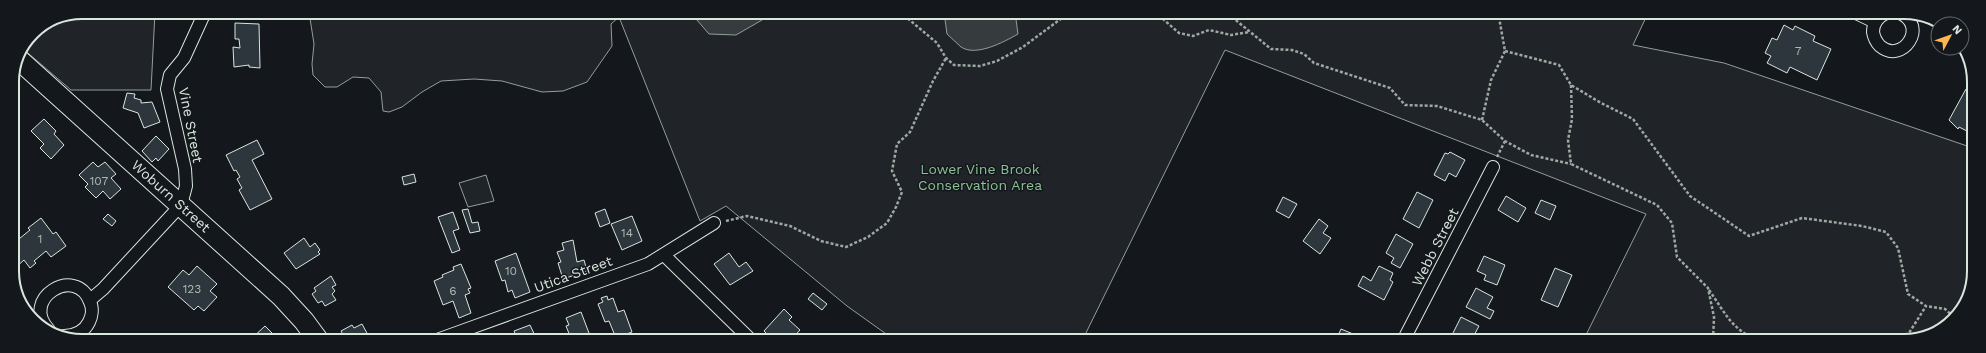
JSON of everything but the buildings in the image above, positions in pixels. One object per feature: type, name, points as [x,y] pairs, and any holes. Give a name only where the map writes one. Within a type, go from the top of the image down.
[{"type":"main road","name":"Woburn Street","points":[[22,63],[281,296],[314,334]]},
{"type":"street","name":"Vine Street","points":[[181,205],[186,186],[185,169],[168,89],[170,75],[184,58],[202,19]]},
{"type":"street","points":[[1869,19],[1875,22]]},
{"type":"street","points":[[1879,19],[1875,22],[1873,33],[1878,44],[1888,50],[1899,50],[1908,43],[1912,32],[1910,21],[1908,20]]},
{"type":"street","name":"Webb Street","points":[[1407,334],[1493,167]]},
{"type":"street","points":[[90,300],[103,289],[181,205]]},
{"type":"street","name":"Utica Street","points":[[454,334],[648,264],[714,223]]},
{"type":"street","points":[[664,255],[745,334]]},
{"type":"street","points":[[43,321],[41,306],[43,300],[53,289],[67,285],[74,286],[80,289],[90,300],[92,313],[87,326],[78,333]]},
{"type":"path","points":[[909,19],[937,43],[946,58],[954,65],[980,66],[997,61],[1023,47],[1061,19]]},
{"type":"path","points":[[1163,19],[1178,33],[1193,36],[1209,30],[1231,36],[1250,32]]},
{"type":"path","points":[[1234,19],[1271,49],[1292,50],[1304,54],[1314,63],[1390,88],[1405,105],[1437,106],[1482,120],[1504,141],[1531,155],[1571,164],[1657,205],[1672,223],[1677,257],[1708,288],[1733,325],[1745,334]]},
{"type":"path","points":[[1482,120],[1491,80],[1505,51],[1499,19]]},
{"type":"path","points":[[1505,51],[1559,65],[1571,85],[1601,103],[1633,118],[1690,196],[1749,236],[1802,218],[1862,226],[1886,232],[1898,248],[1908,294],[1926,306],[1945,309],[1950,313]]},
{"type":"path","points":[[714,223],[747,216],[790,226],[821,241],[846,247],[868,237],[887,223],[896,208],[902,192],[892,171],[897,144],[910,132],[927,93],[946,58]]},
{"type":"path","points":[[1571,85],[1572,119],[1568,140],[1571,164]]},
{"type":"path","points":[[1493,167],[1504,141]]},
{"type":"path","points":[[1708,288],[1714,317],[1713,334]]},
{"type":"path","points":[[1909,334],[1926,306]]},
{"type":"green space","points":[[155,19],[151,90],[71,90],[27,52],[37,37],[58,24],[70,20]]},
{"type":"green space","name":"Lower Vine Brook Conservation Area","points":[[310,19],[617,19],[611,24],[612,46],[587,82],[563,91],[542,92],[502,81],[474,79],[441,81],[422,92],[402,107],[389,112],[383,111],[381,92],[369,78],[353,77],[337,87],[325,87],[313,75],[312,64],[314,44]]},
{"type":"green space","name":"Lower Vine Brook Conservation Area","points":[[620,19],[1645,19],[1633,45],[1724,63],[1967,146],[1967,271],[1965,287],[1961,299],[1946,318],[1939,323],[1916,333],[1904,334],[1586,334],[1646,214],[1225,50],[1085,334],[886,334],[847,306],[726,206],[700,221]]},
{"type":"green space","points":[[486,175],[494,201],[468,207],[459,183]]},
{"type":"shaded area","points":[[696,19],[762,19],[736,35],[709,34]]},
{"type":"shaded area","points":[[945,19],[1016,19],[1018,34],[990,47],[967,50],[961,47],[947,34]]}]
